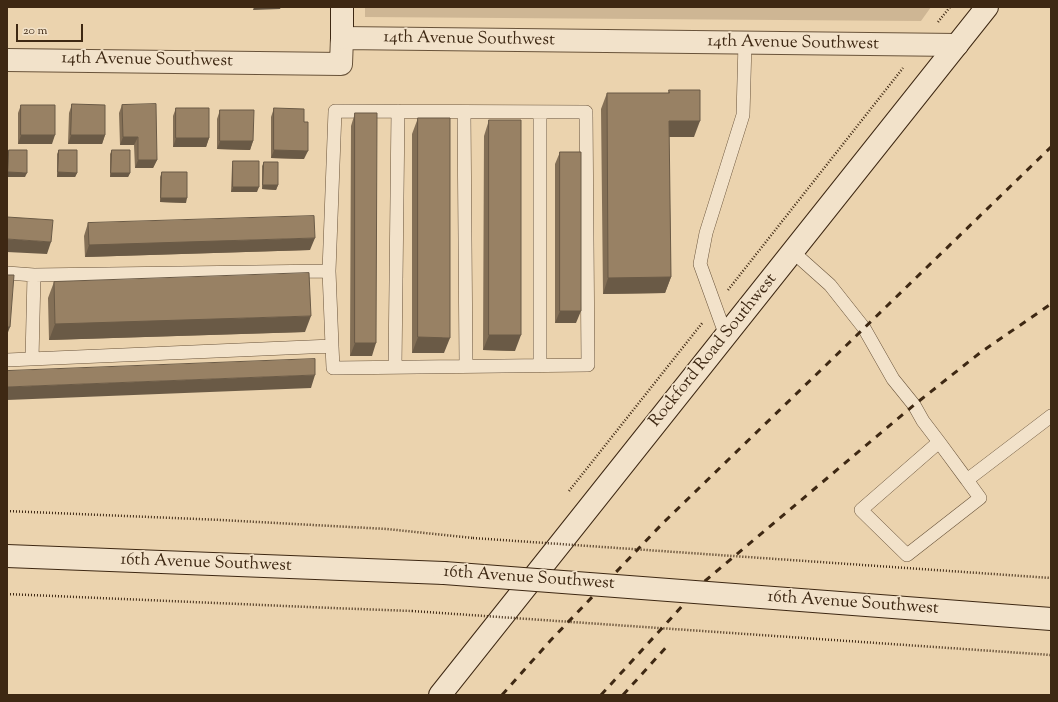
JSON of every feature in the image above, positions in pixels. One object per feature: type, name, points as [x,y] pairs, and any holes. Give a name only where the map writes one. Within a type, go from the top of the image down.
[{"type":"street","points":[[342,7],[342,38]]},
{"type":"street","name":"Rockford Road Southwest","points":[[440,695],[987,7]]},
{"type":"street","name":"14th Avenue Southwest","points":[[7,60],[342,64],[342,38],[957,46]]},
{"type":"street","name":"16th Avenue Southwest","points":[[7,556],[444,573],[1051,619]]},
{"type":"lane","points":[[726,336],[700,264],[706,233],[743,115],[745,43]]},
{"type":"lane","points":[[335,111],[464,112],[586,112],[588,365],[334,368],[329,271],[335,111]]},
{"type":"lane","points":[[395,368],[398,111]]},
{"type":"lane","points":[[464,112],[466,366]]},
{"type":"lane","points":[[540,112],[540,366]]},
{"type":"lane","points":[[792,252],[830,285],[864,328],[893,379],[914,404],[923,421],[939,442],[980,498],[907,555],[860,510],[939,442]]},
{"type":"lane","points":[[7,273],[34,275],[329,271]]},
{"type":"lane","points":[[32,359],[34,275]]},
{"type":"lane","points":[[7,360],[332,346]]},
{"type":"lane","points":[[967,480],[1051,416]]},
{"type":"path","points":[[569,491],[950,7]]},
{"type":"path","points":[[7,511],[387,529],[473,538],[1051,578]]},
{"type":"path","points":[[7,594],[412,610],[1051,655]]},
{"type":"shaded area","points":[[365,7],[931,7],[921,21],[365,17]]},
{"type":"building","points":[[669,90],[700,90],[700,121],[669,121],[671,277],[608,278],[607,93],[669,93]]},
{"type":"building","points":[[72,104],[105,105],[105,135],[71,135]]},
{"type":"building","points":[[156,104],[157,160],[138,160],[138,137],[123,137],[122,105]]},
{"type":"building","points":[[21,105],[55,105],[55,135],[21,135]]},
{"type":"building","points":[[176,108],[209,108],[209,138],[176,138]]},
{"type":"building","points":[[274,108],[304,109],[304,122],[308,122],[308,151],[274,150]]},
{"type":"building","points":[[220,110],[254,110],[253,141],[220,141]]},
{"type":"building","points":[[355,113],[377,113],[376,343],[355,343]]},
{"type":"building","points":[[418,118],[450,118],[450,338],[418,337]]},
{"type":"building","points":[[489,120],[521,120],[521,335],[489,335]]},
{"type":"building","points":[[9,150],[27,150],[27,173],[8,172]]},
{"type":"building","points":[[59,150],[77,150],[77,173],[58,172]]},
{"type":"building","points":[[112,150],[130,150],[130,173],[111,173]]},
{"type":"building","points":[[560,152],[581,152],[581,311],[560,311]]},
{"type":"building","points":[[233,161],[259,161],[259,187],[233,187]]},
{"type":"building","points":[[264,162],[278,162],[278,185],[263,185]]},
{"type":"building","points":[[162,172],[187,172],[187,198],[161,198]]},
{"type":"building","points":[[314,216],[315,238],[89,245],[88,223]]},
{"type":"building","points":[[7,217],[53,220],[51,242],[7,239]]},
{"type":"building","points":[[309,273],[311,316],[55,324],[54,282]]},
{"type":"building","points":[[7,275],[14,275],[10,327],[7,327]]},
{"type":"building","points":[[315,359],[315,375],[7,387],[7,371]]},
{"type":"railway","points":[[502,695],[550,641],[663,523],[1051,147]]},
{"type":"railway","points":[[601,695],[705,581],[914,405],[981,352],[1051,304]]},
{"type":"railway","points":[[623,695],[669,644]]}]
